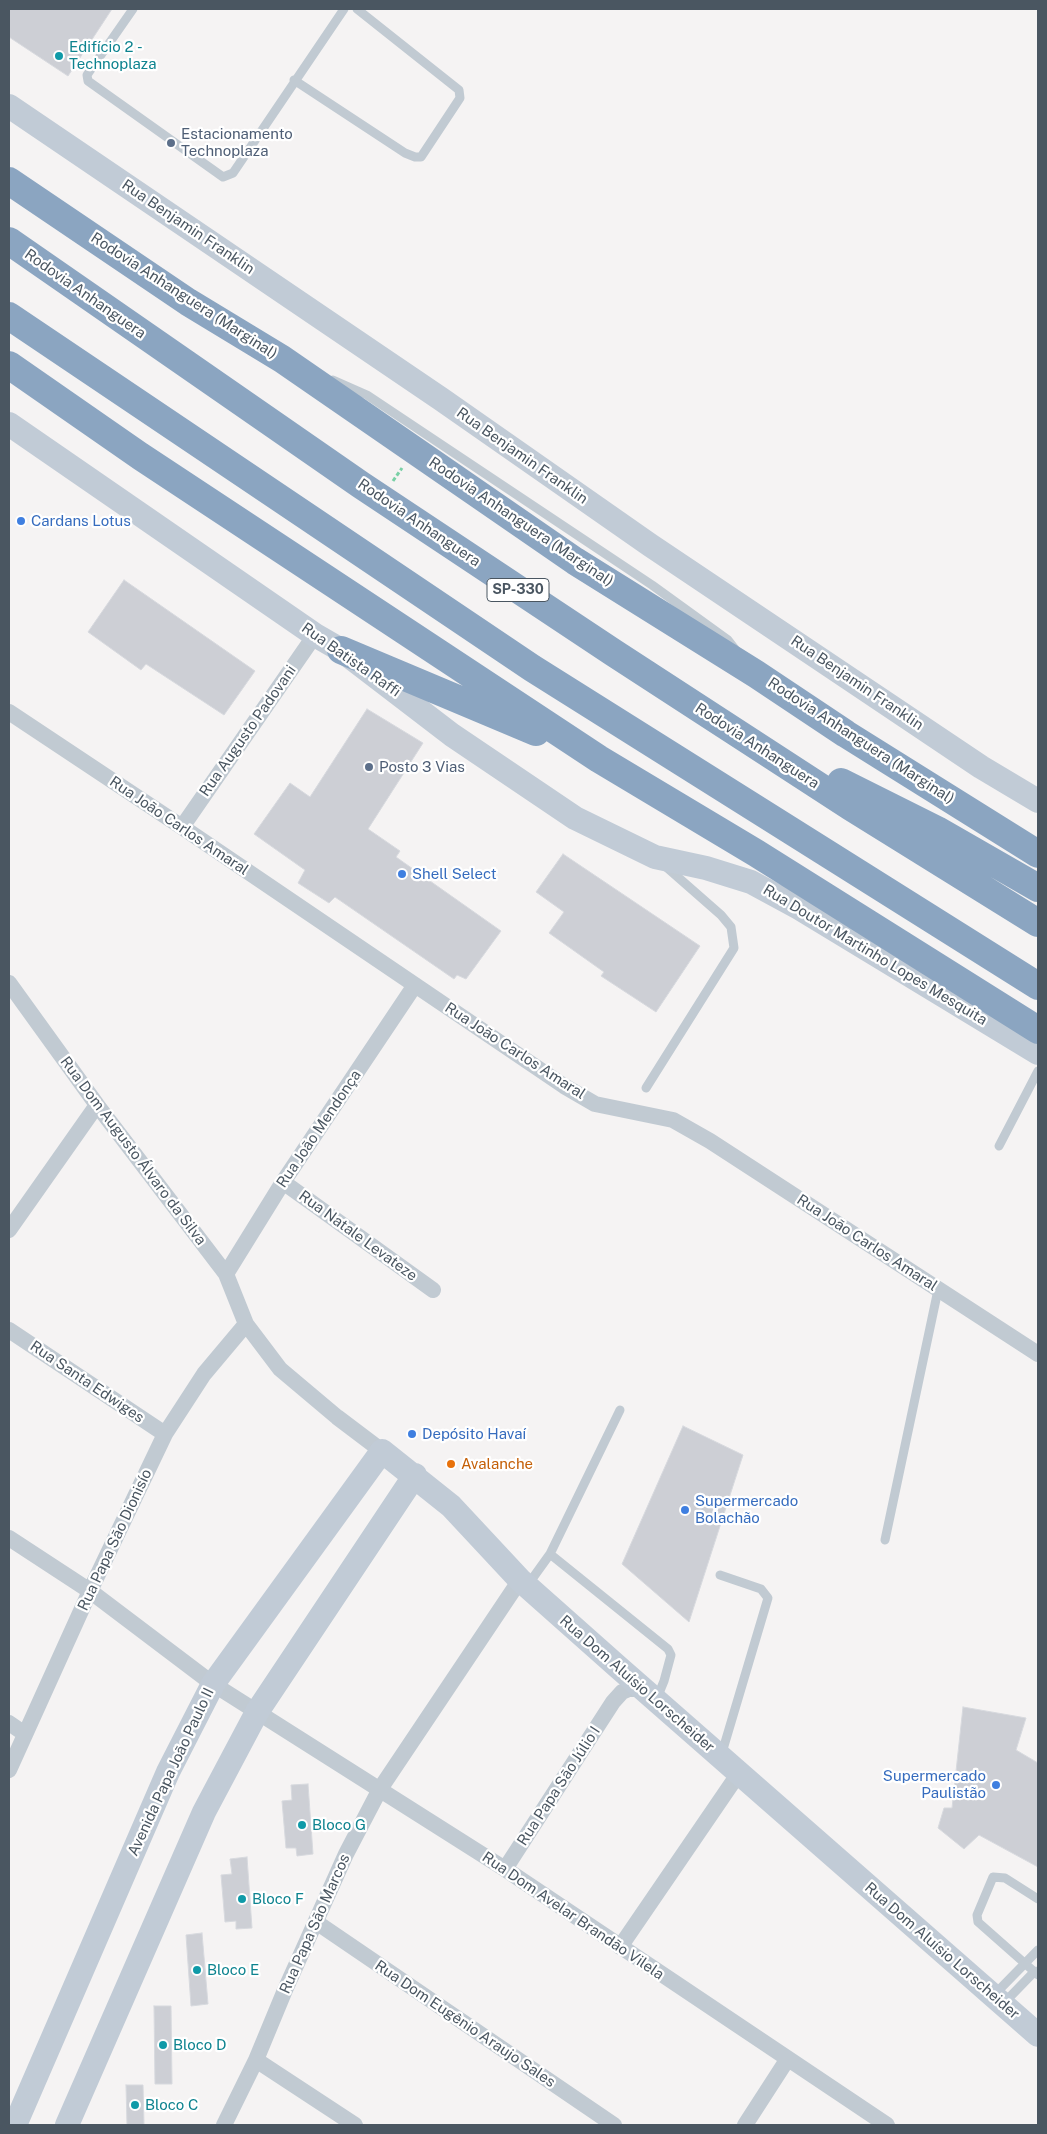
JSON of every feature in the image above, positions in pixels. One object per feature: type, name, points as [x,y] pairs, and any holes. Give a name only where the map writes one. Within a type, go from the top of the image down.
[{"type":"highway","name":"Rodovia Anhanguera (Marginal)","points":[[9,181],[188,302],[282,359],[576,561],[1038,854]]},
{"type":"highway","name":"Rodovia Anhanguera","points":[[9,241],[361,485],[614,653],[851,807],[1038,923]]},
{"type":"highway","points":[[9,316],[532,668],[1038,986]]},
{"type":"highway","points":[[9,365],[140,456],[599,759],[756,853],[1038,1030]]},
{"type":"highway","points":[[342,650],[599,759]]},
{"type":"highway","points":[[614,653],[834,778],[937,830],[1038,888]]},
{"type":"street","name":"Rua Benjamin Franklin","points":[[9,106],[441,399],[658,550],[981,767],[1038,801]]},
{"type":"street","name":"Rua Batista Raffi","points":[[9,424],[314,635],[342,650],[452,735],[575,818],[655,857],[706,868]]},
{"type":"street","name":"Rua Augusto Padovani","points":[[182,827],[314,635]]},
{"type":"street","name":"Rua João Carlos Amaral","points":[[9,712],[564,1086],[595,1104],[673,1120],[710,1141],[1038,1354]]},
{"type":"street","name":"Rua Doutor Martinho Lopes Mesquita","points":[[706,868],[751,882],[799,908],[1038,1053]]},
{"type":"street","name":"Rua Dom Augusto Álvaro da Silva","points":[[9,983],[97,1105],[226,1274],[246,1324]]},
{"type":"street","name":"Rua João Mendonça","points":[[226,1274],[283,1182],[415,985]]},
{"type":"street","points":[[9,1230],[97,1105]]},
{"type":"street","name":"Rua Natale Levateze","points":[[283,1182],[433,1290]]},
{"type":"street","name":"Rua Papa São Dionisío","points":[[9,1770],[90,1591],[165,1434],[204,1374],[246,1324]]},
{"type":"street","name":"Rua Dom Aluísio Lorscheider","points":[[246,1324],[280,1369],[337,1417],[415,1475],[452,1506],[524,1583],[1038,2035]]},
{"type":"street","name":"Rua Santa Edwiges","points":[[9,1330],[165,1434]]},
{"type":"street","name":"Avenida Papa João Paulo II","points":[[15,2125],[168,1772],[213,1684],[382,1451]]},
{"type":"street","points":[[67,2125],[204,1812],[257,1712],[415,1475]]},
{"type":"street","name":"Rua Dom Avelar Brandão Vilela","points":[[9,1538],[90,1591],[213,1684],[505,1869],[886,2125]]},
{"type":"street","name":"Rua Papa São Marcos","points":[[224,2125],[256,2060],[346,1854],[380,1789],[524,1583]]},
{"type":"street","name":"Rua Papa São Júlio I","points":[[613,1702],[618,1685],[618,1667]]},
{"type":"street","name":"Rua Papa São Júlio I","points":[[505,1869],[613,1702],[622,1692],[636,1688],[649,1694]]},
{"type":"street","points":[[9,1723],[25,1734]]},
{"type":"street","points":[[620,1947],[739,1774]]},
{"type":"street","name":"Rua Dom Eugênio Araujo Sales","points":[[316,1922],[614,2125]]},
{"type":"street","points":[[256,2060],[355,2125]]},
{"type":"street","points":[[745,2125],[787,2060]]},
{"type":"lane","points":[[133,9],[87,75],[88,81],[220,175],[225,176],[233,173],[294,80],[344,9]]},
{"type":"lane","points":[[294,80],[405,153],[421,157],[460,98],[459,90],[357,9]]},
{"type":"lane","points":[[646,1088],[734,948],[731,928],[721,915],[655,857]]},
{"type":"lane","points":[[999,1146],[1038,1071]]},
{"type":"lane","points":[[885,1540],[929,1323],[938,1290]]},
{"type":"lane","points":[[524,1583],[550,1554],[620,1410]]},
{"type":"lane","points":[[550,1554],[668,1649],[671,1655],[664,1681],[649,1694]]},
{"type":"lane","points":[[720,1575],[761,1590],[768,1598],[721,1757]]},
{"type":"lane","points":[[998,2000],[1036,1973],[1026,1962],[978,1922],[977,1915],[993,1877],[1005,1878],[1038,1899]]},
{"type":"lane","points":[[998,2000],[1026,1962],[1038,1950]]},
{"type":"building","name":"Edifício 2 - Technoplaza","points":[[9,9],[112,9],[68,76],[9,37]]},
{"type":"building","points":[[124,580],[255,671],[224,715],[146,664],[141,670],[88,632]]},
{"type":"building","points":[[367,709],[423,743],[368,829],[400,851],[396,857],[501,931],[466,979],[457,975],[454,979],[335,897],[329,903],[298,883],[305,870],[254,834],[290,783],[310,797]]},
{"type":"building","points":[[563,854],[700,946],[656,1012],[601,976],[604,972],[549,933],[564,912],[536,892]]},
{"type":"building","name":"Supermercado Bolachão","points":[[683,1426],[743,1455],[689,1622],[622,1564]]},
{"type":"building","name":"Supermercado Paulistão","points":[[963,1707],[1026,1718],[1016,1750],[1038,1763],[1038,1867],[979,1835],[964,1849],[938,1828],[944,1808],[952,1808]]},
{"type":"building","name":"Bloco G","points":[[308,1784],[313,1854],[297,1856],[296,1848],[286,1848],[282,1801],[292,1800],[291,1785]]},
{"type":"building","name":"Bloco F","points":[[247,1857],[252,1928],[236,1929],[236,1921],[225,1922],[221,1875],[232,1874],[230,1859]]},
{"type":"building","name":"Bloco E","points":[[202,1933],[208,2004],[191,2006],[186,1935]]},
{"type":"building","name":"Bloco D","points":[[154,2006],[171,2006],[172,2084],[155,2084]]},
{"type":"building","name":"Bloco C","points":[[126,2085],[143,2085],[144,2125],[127,2125]]},
{"type":"place","name":"Edifício 2 - Technoplaza","points":[[59,56]]},
{"type":"place","name":"Estacionamento Technoplaza","points":[[171,143]]},
{"type":"place","name":"Cardans Lotus","points":[[21,521]]},
{"type":"place","name":"Posto 3 Vias","points":[[369,767]]},
{"type":"place","name":"Shell Select","points":[[402,874]]},
{"type":"place","name":"Depósito Havaí","points":[[412,1434]]},
{"type":"place","name":"Avalanche","points":[[451,1464]]},
{"type":"place","name":"Supermercado Bolachão","points":[[685,1510]]},
{"type":"place","name":"Supermercado Paulistão","points":[[996,1785]]},
{"type":"place","name":"Bloco G","points":[[302,1825]]},
{"type":"place","name":"Bloco F","points":[[242,1899]]},
{"type":"place","name":"Bloco E","points":[[197,1970]]},
{"type":"place","name":"Bloco D","points":[[163,2045]]},
{"type":"place","name":"Bloco C","points":[[135,2105]]}]
